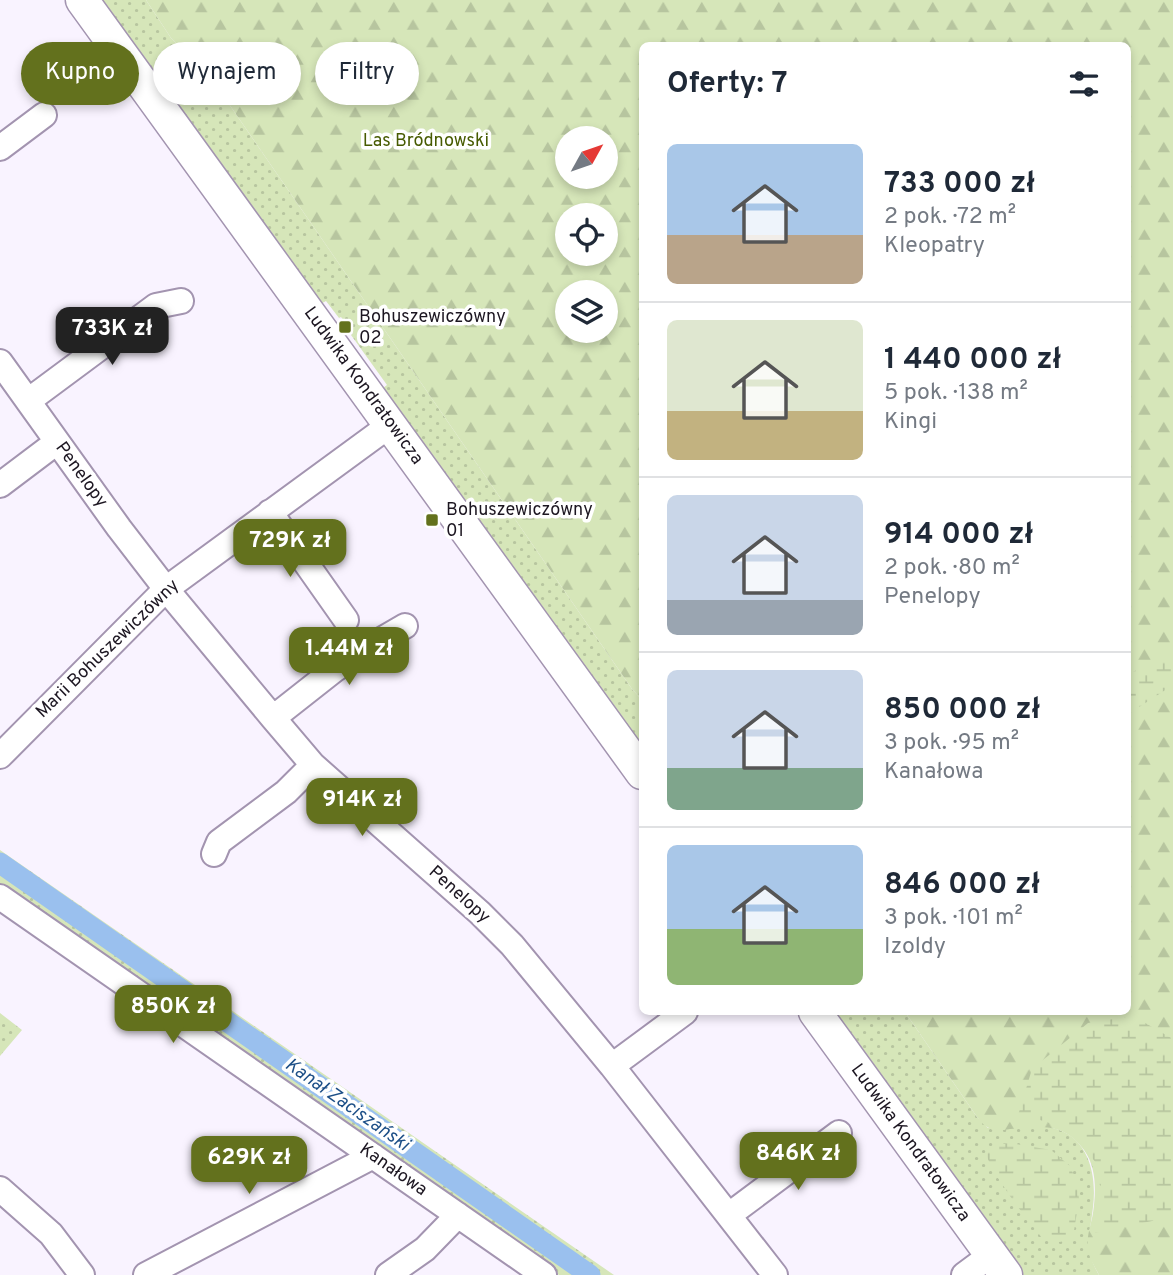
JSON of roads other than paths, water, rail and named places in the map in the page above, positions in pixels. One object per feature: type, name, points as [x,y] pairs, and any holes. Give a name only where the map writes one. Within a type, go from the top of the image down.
[{"type":"main road","name":"Ludwika Kondratowicza","points":[[82,0],[639,768]]},
{"type":"main road","name":"Ludwika Kondratowicza","points":[[817,1015],[998,1265]]},
{"type":"street","points":[[0,148],[44,115]]},
{"type":"street","points":[[28,401],[156,306],[181,301]]},
{"type":"street","name":"Penelopy","points":[[0,362],[166,589],[273,718],[313,765],[480,913],[512,945],[612,1066],[775,1275]]},
{"type":"street","name":"Marii Bohuszewiczówny","points":[[0,756],[166,589],[390,425]]},
{"type":"street","points":[[0,485],[57,442]]},
{"type":"street","points":[[270,512],[346,620]]},
{"type":"street","points":[[273,718],[334,670],[405,626]]},
{"type":"street","points":[[215,854],[219,842],[286,792],[313,765]]},
{"type":"street","name":"Kanałowa","points":[[0,897],[544,1275]]},
{"type":"street","points":[[612,1066],[681,1015]]},
{"type":"street","points":[[729,1215],[839,1133]]},
{"type":"street","points":[[146,1275],[373,1156]]},
{"type":"street","points":[[0,1189],[51,1234],[82,1275]]},
{"type":"street","points":[[388,1275],[425,1249],[458,1215]]},
{"type":"street","points":[[964,1275],[998,1265]]},
{"type":"waterway","name":"Kanał Zaciszański","points":[[0,863],[590,1275]]},
{"type":"place","name":"Bohuszewiczówny 02","points":[[345,327]]},
{"type":"place","name":"Bohuszewiczówny 01","points":[[432,520]]},
{"type":"park label","name":"Las Bródnowski","points":[[426,141]]}]
